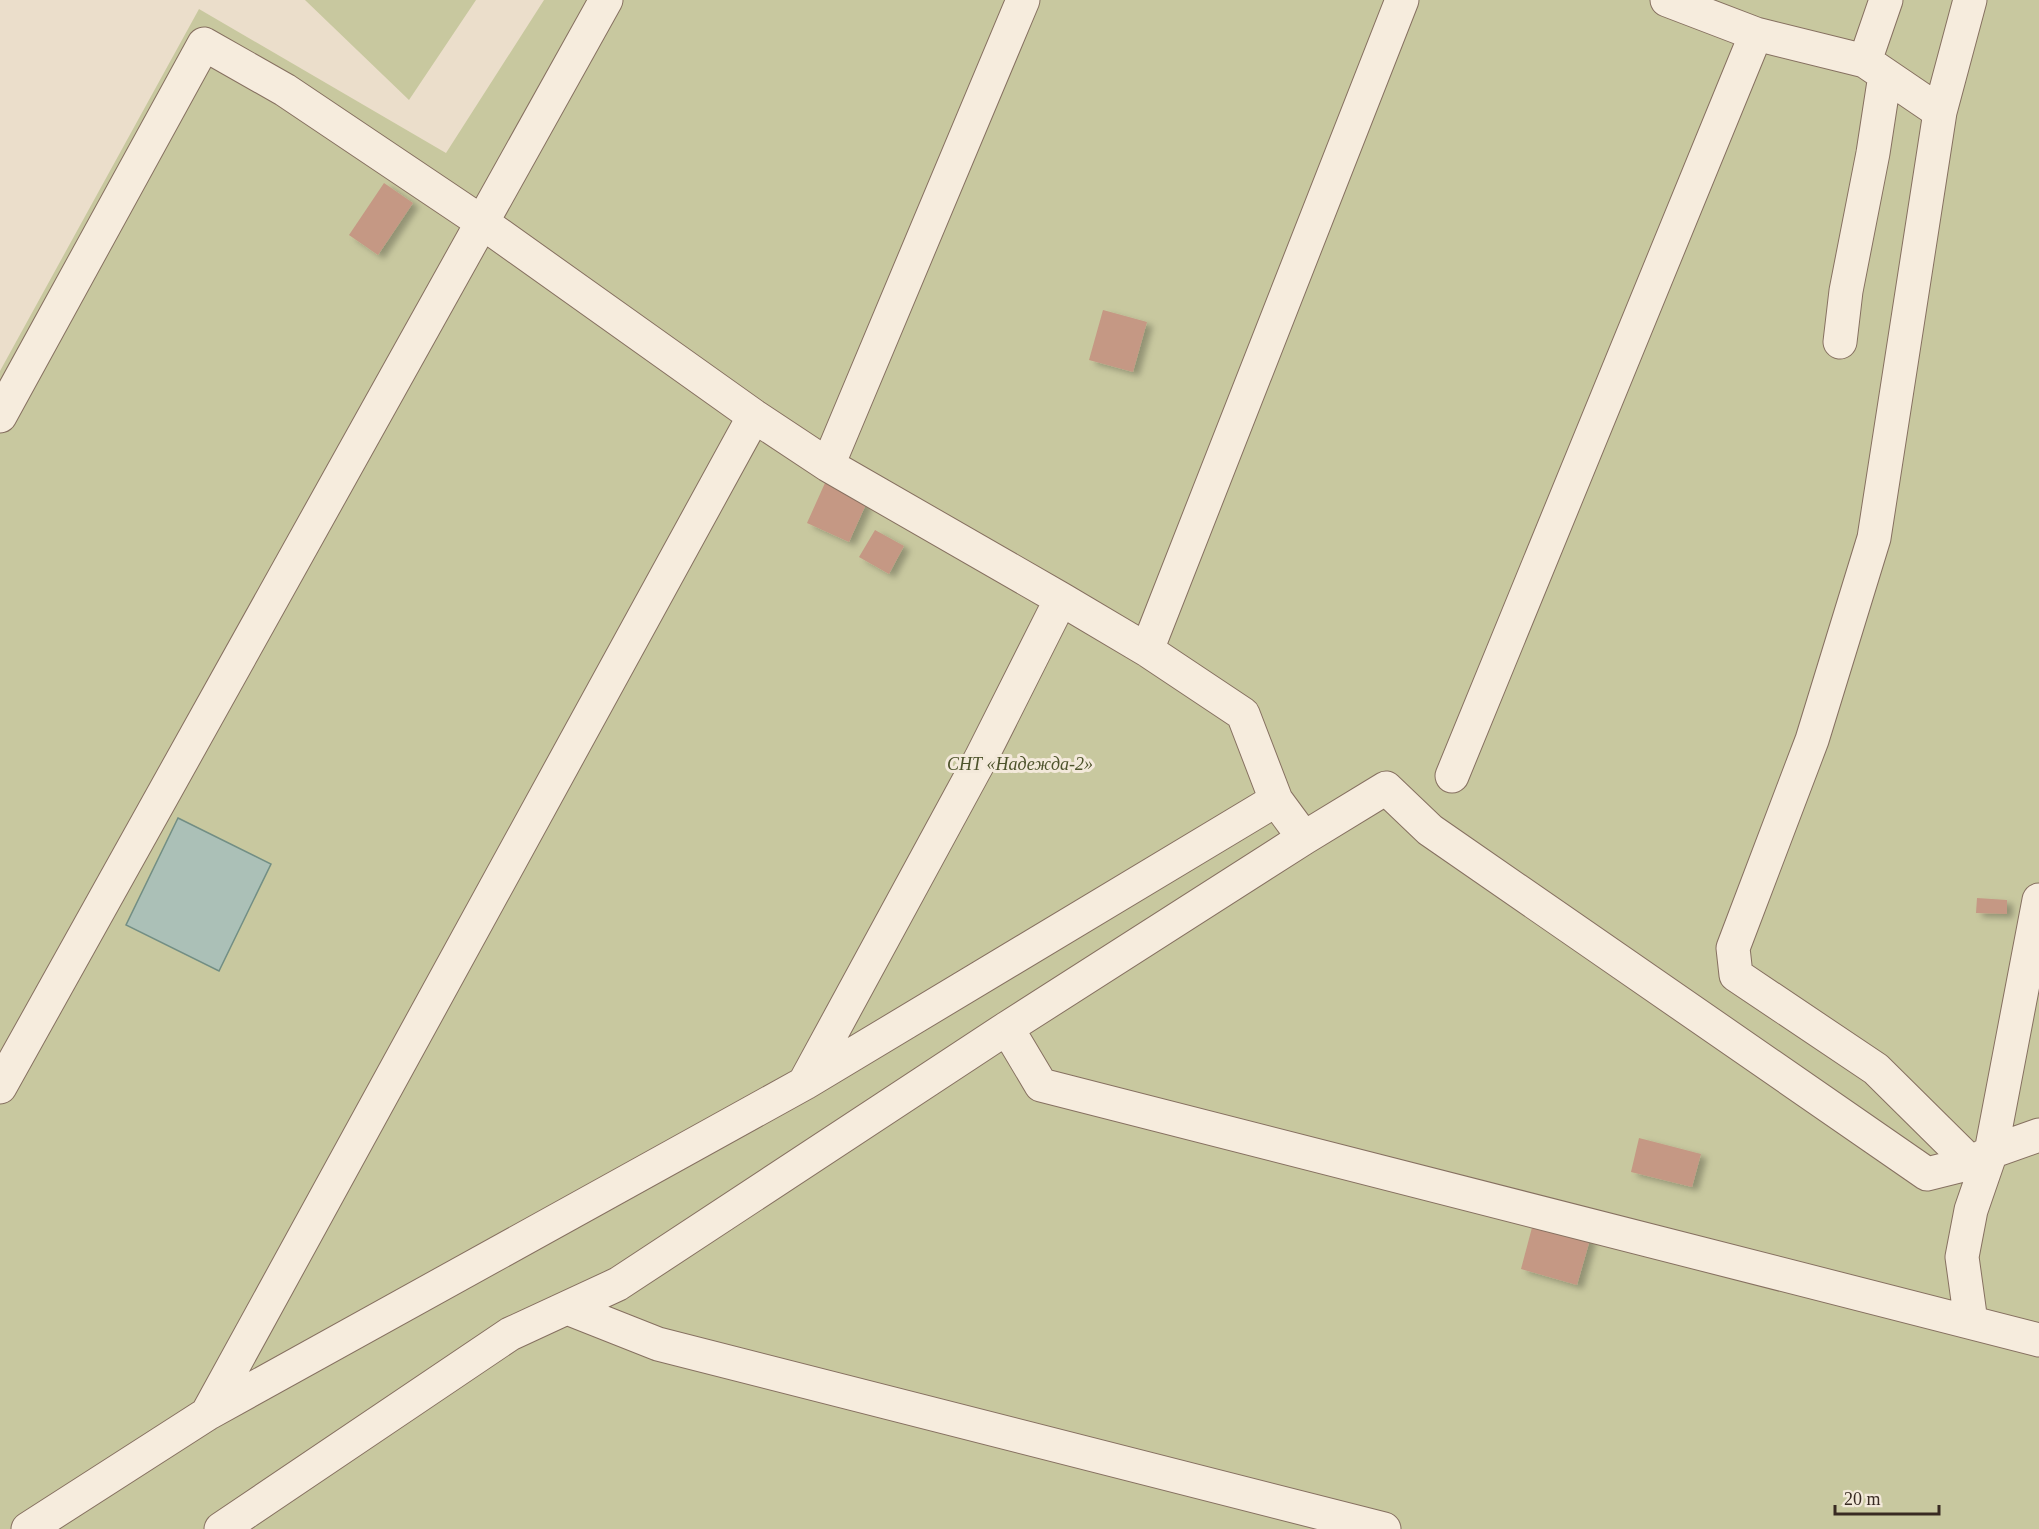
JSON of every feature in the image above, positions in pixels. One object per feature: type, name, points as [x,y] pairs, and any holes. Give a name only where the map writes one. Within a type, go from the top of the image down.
[{"type":"lane","points":[[0,1087],[606,0]]},
{"type":"lane","points":[[828,465],[1023,0]]},
{"type":"lane","points":[[1148,650],[1402,0]]},
{"type":"lane","points":[[1667,0],[1756,34],[1875,68],[1940,112]]},
{"type":"lane","points":[[1840,342],[1845,291],[1873,153],[1875,68],[1886,0]]},
{"type":"lane","points":[[1970,0],[1940,112],[1874,538],[1812,740],[1733,948],[1736,975],[1876,1069],[1981,1157]]},
{"type":"lane","points":[[1452,776],[1756,34]]},
{"type":"lane","points":[[0,416],[204,44],[285,90],[483,224],[754,416],[828,465],[1148,650],[1243,714],[1276,800],[1304,838]]},
{"type":"lane","points":[[207,1414],[754,416]]},
{"type":"lane","points":[[804,1083],[981,758],[1061,598]]},
{"type":"lane","points":[[221,1529],[510,1334],[618,1284],[1007,1028],[1386,788],[1430,830],[1927,1174],[2039,1135]]},
{"type":"lane","points":[[28,1529],[207,1414],[804,1083],[1276,800]]},
{"type":"lane","points":[[1971,1322],[1962,1257],[1981,1157],[2039,900]]},
{"type":"lane","points":[[1007,1028],[1041,1085],[2039,1340]]},
{"type":"lane","points":[[567,1308],[658,1344],[1383,1529]]},
{"type":"green space","points":[[305,0],[476,0],[409,100]]},
{"type":"green space","name":"СНТ «Надежда-2»","points":[[544,0],[2039,0],[2039,1529],[0,1529],[0,371],[199,9],[446,153]]},
{"type":"shaded area","points":[[178,818],[271,864],[219,971],[126,925]]},
{"type":"building","points":[[384,183],[413,203],[378,255],[349,235]]},
{"type":"building","points":[[1103,310],[1147,322],[1133,372],[1089,360]]},
{"type":"building","points":[[825,483],[867,502],[849,542],[807,523]]},
{"type":"building","points":[[875,530],[904,546],[889,574],[859,557]]},
{"type":"building","points":[[1977,898],[2007,900],[2007,914],[1976,913]]},
{"type":"building","points":[[1639,1138],[1701,1154],[1692,1187],[1631,1172]]},
{"type":"building","points":[[1534,1220],[1591,1236],[1577,1285],[1521,1269]]}]
